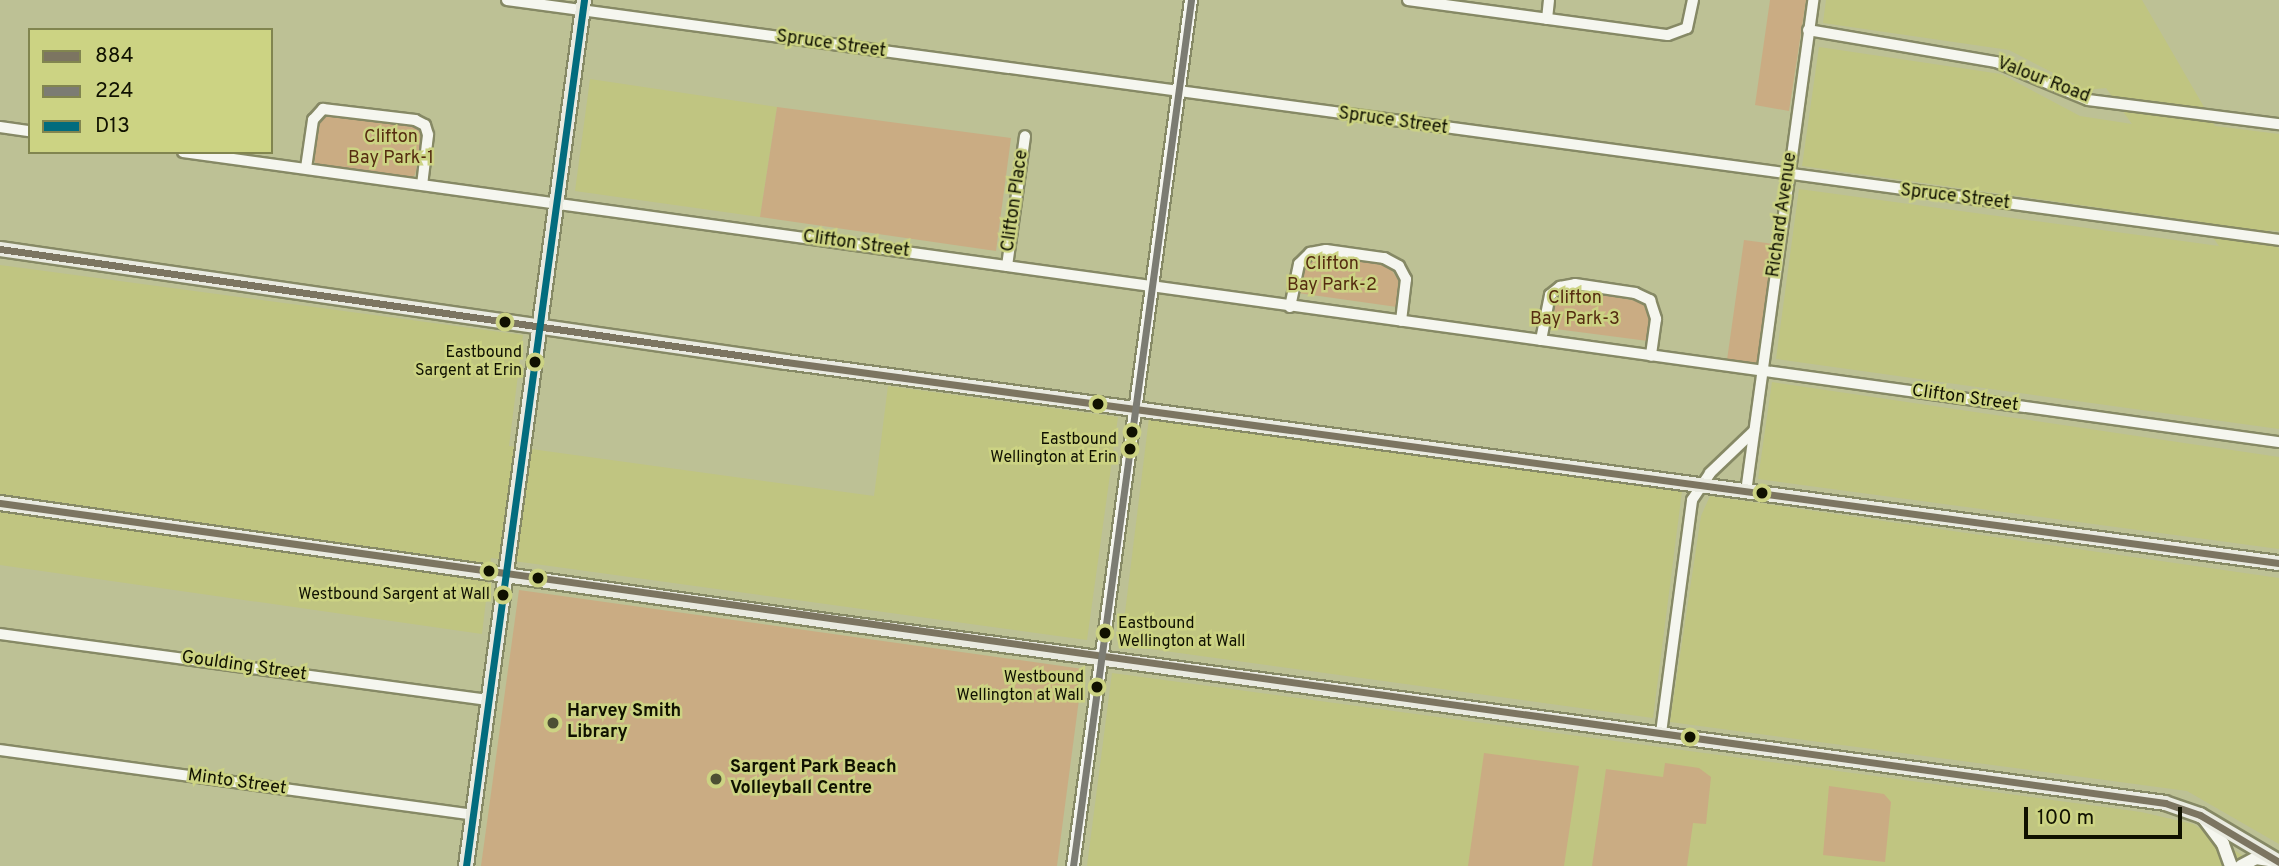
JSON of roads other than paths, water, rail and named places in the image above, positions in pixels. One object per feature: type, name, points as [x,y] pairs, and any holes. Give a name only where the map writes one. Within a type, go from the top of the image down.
[{"type":"main road","points":[[466,866],[583,5]]},
{"type":"main road","points":[[0,249],[540,327],[2279,563]]},
{"type":"main road","points":[[0,503],[2165,803],[2200,815],[2278,862]]},
{"type":"street","name":"Spruce Street","points":[[508,0],[583,5],[1788,177],[2279,240]]},
{"type":"street","points":[[1073,866],[1191,0]]},
{"type":"street","points":[[1408,0],[1672,35],[1688,26],[1693,0]]},
{"type":"street","points":[[1546,19],[1549,0]]},
{"type":"street","name":"Richard Avenue","points":[[1746,492],[1812,0]]},
{"type":"street","name":"Valour Road","points":[[1808,30],[1987,60],[2088,100],[2279,124]]},
{"type":"street","points":[[306,168],[313,120],[323,109],[415,120],[425,125],[428,135],[422,185]]},
{"type":"street","points":[[0,127],[28,131]]},
{"type":"street","name":"Clifton Place","points":[[1007,266],[1025,136]]},
{"type":"street","name":"Clifton Street","points":[[198,154],[2279,442]]},
{"type":"street","points":[[1290,307],[1299,264],[1310,253],[1326,250],[1384,258],[1399,266],[1406,279],[1401,321]]},
{"type":"street","points":[[1541,340],[1550,295],[1563,285],[1575,284],[1635,293],[1650,300],[1656,319],[1651,356]]},
{"type":"street","points":[[1661,733],[1692,500],[1700,485],[1742,438],[1754,431]]},
{"type":"street","name":"Goulding Street","points":[[0,634],[489,700]]},
{"type":"street","name":"Minto Street","points":[[0,750],[473,815]]},
{"type":"street","points":[[2200,815],[2223,844],[2231,866]]},
{"type":"street","points":[[2241,866],[2256,859],[2278,862]]},
{"type":"place","name":"Eastbound Sargent at Erin","points":[[535,362]]},
{"type":"place","name":"Eastbound Wellington at Erin","points":[[1130,449]]},
{"type":"place","name":"Westbound Sargent at Wall","points":[[503,595]]},
{"type":"place","name":"Eastbound Wellington at Wall","points":[[1105,633]]},
{"type":"place","name":"Westbound Wellington at Wall","points":[[1097,687]]},
{"type":"place","name":"Harvey Smith Library","points":[[553,723]]},
{"type":"place","name":"Sargent Park Beach Volleyball Centre","points":[[716,779]]},
{"type":"park label","name":"Clifton Bay Park-1","points":[[391,149]]},
{"type":"park label","name":"Clifton Bay Park-2","points":[[1332,276]]},
{"type":"park label","name":"Clifton Bay Park-3","points":[[1575,310]]}]
